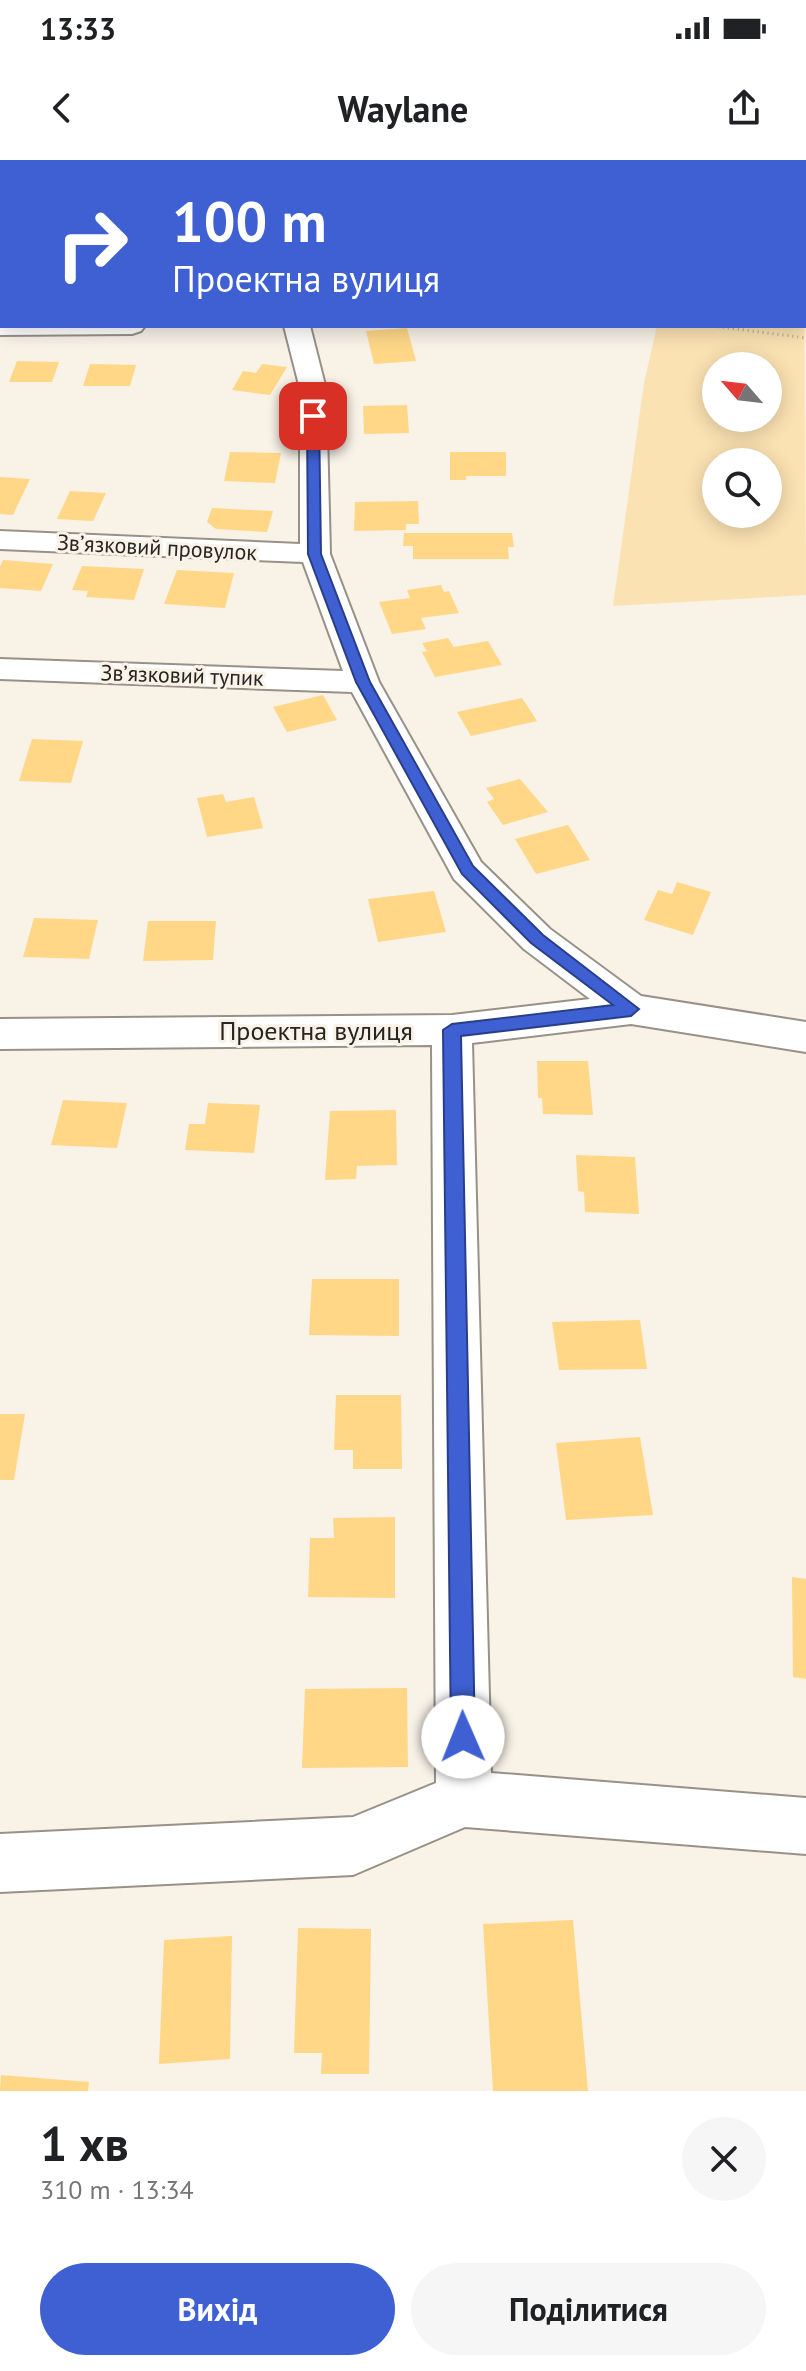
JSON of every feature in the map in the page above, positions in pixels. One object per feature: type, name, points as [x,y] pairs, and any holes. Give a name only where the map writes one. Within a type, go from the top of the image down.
[{"type":"street","points":[[298,328],[313,389],[315,554],[363,682],[467,870],[537,939],[631,1009],[806,1037]]},
{"type":"street","name":"Звʼязковий провулок","points":[[0,540],[315,554]]},
{"type":"street","name":"Звʼязковий тупик","points":[[0,669],[363,682]]},
{"type":"street","name":"Проектна вулиця","points":[[0,1034],[452,1030],[631,1009]]},
{"type":"street","points":[[452,1030],[464,1799]]},
{"type":"street","points":[[0,1863],[353,1846],[464,1799],[806,1826]]},
{"type":"path","points":[[726,328],[806,338]]},
{"type":"shaded area","points":[[657,328],[804,328],[806,595],[613,606],[644,383]]},
{"type":"building","points":[[407,328],[416,361],[374,364],[366,331]]},
{"type":"building","points":[[17,361],[59,362],[52,382],[9,382]]},
{"type":"building","points":[[90,364],[136,365],[130,386],[83,386]]},
{"type":"building","points":[[262,364],[287,367],[270,395],[232,390],[243,371],[256,373]]},
{"type":"building","points":[[407,405],[409,433],[364,434],[363,406]]},
{"type":"building","points":[[230,452],[281,453],[275,483],[224,481]]},
{"type":"building","points":[[450,452],[506,452],[506,476],[466,476],[466,480],[450,480]]},
{"type":"building","points":[[0,477],[30,479],[13,515],[0,514]]},
{"type":"building","points":[[70,491],[106,493],[93,521],[57,519]]},
{"type":"building","points":[[418,501],[419,524],[406,524],[406,530],[354,531],[355,502]]},
{"type":"building","points":[[212,508],[273,511],[267,532],[216,529],[207,522]]},
{"type":"building","points":[[404,533],[512,533],[514,547],[508,547],[509,559],[413,559],[413,546],[403,546]]},
{"type":"building","points":[[3,560],[53,564],[41,591],[0,588]]},
{"type":"building","points":[[82,566],[144,569],[134,600],[86,597],[88,591],[72,590]]},
{"type":"building","points":[[177,570],[234,573],[225,608],[164,604]]},
{"type":"building","points":[[441,585],[444,592],[449,591],[459,613],[421,618],[426,629],[392,634],[379,602],[410,598],[407,590]]},
{"type":"building","points":[[448,638],[454,647],[488,641],[502,665],[435,677],[422,652],[427,651],[422,643]]},
{"type":"building","points":[[323,695],[337,720],[287,732],[273,707]]},
{"type":"building","points":[[522,698],[537,721],[471,736],[457,712]]},
{"type":"building","points":[[32,739],[83,741],[71,783],[19,781]]},
{"type":"building","points":[[520,779],[548,812],[503,825],[487,802],[494,799],[486,788]]},
{"type":"building","points":[[223,794],[226,802],[254,797],[263,828],[207,837],[197,798]]},
{"type":"building","points":[[568,825],[590,860],[536,874],[515,839]]},
{"type":"building","points":[[677,882],[711,892],[693,935],[644,920],[658,890],[672,894]]},
{"type":"building","points":[[434,891],[446,932],[378,942],[368,899]]},
{"type":"building","points":[[34,918],[98,920],[89,959],[23,957]]},
{"type":"building","points":[[148,921],[216,921],[213,960],[143,961]]},
{"type":"building","points":[[537,1061],[588,1061],[593,1115],[543,1114],[542,1098],[538,1098]]},
{"type":"building","points":[[63,1100],[127,1103],[117,1148],[51,1145]]},
{"type":"building","points":[[208,1103],[260,1105],[254,1153],[185,1150],[189,1124],[205,1124]]},
{"type":"building","points":[[396,1110],[397,1165],[357,1166],[356,1179],[325,1180],[330,1111]]},
{"type":"building","points":[[576,1155],[635,1157],[639,1214],[585,1212],[584,1192],[578,1191]]},
{"type":"building","points":[[312,1279],[399,1279],[399,1336],[309,1335]]},
{"type":"building","points":[[640,1320],[647,1369],[559,1370],[552,1322]]},
{"type":"building","points":[[336,1395],[401,1395],[402,1469],[353,1469],[353,1450],[334,1450]]},
{"type":"building","points":[[0,1414],[25,1414],[14,1480],[0,1480]]},
{"type":"building","points":[[640,1437],[653,1515],[566,1520],[556,1443]]},
{"type":"building","points":[[395,1517],[395,1598],[308,1597],[310,1538],[334,1538],[333,1518]]},
{"type":"building","points":[[792,1577],[806,1579],[806,1679],[793,1677]]},
{"type":"building","points":[[407,1688],[408,1767],[302,1768],[305,1689]]},
{"type":"building","points":[[573,1920],[588,2091],[493,2091],[483,1924]]},
{"type":"building","points":[[298,1928],[371,1929],[369,2074],[321,2074],[322,2053],[294,2053]]},
{"type":"building","points":[[232,1936],[230,2059],[159,2064],[164,1940]]},
{"type":"building","points":[[1,2075],[89,2082],[88,2091],[0,2091]]},
{"type":"route","points":[[313,416],[315,554],[363,682],[467,870],[537,939],[631,1009],[452,1030],[463,1737]]}]
